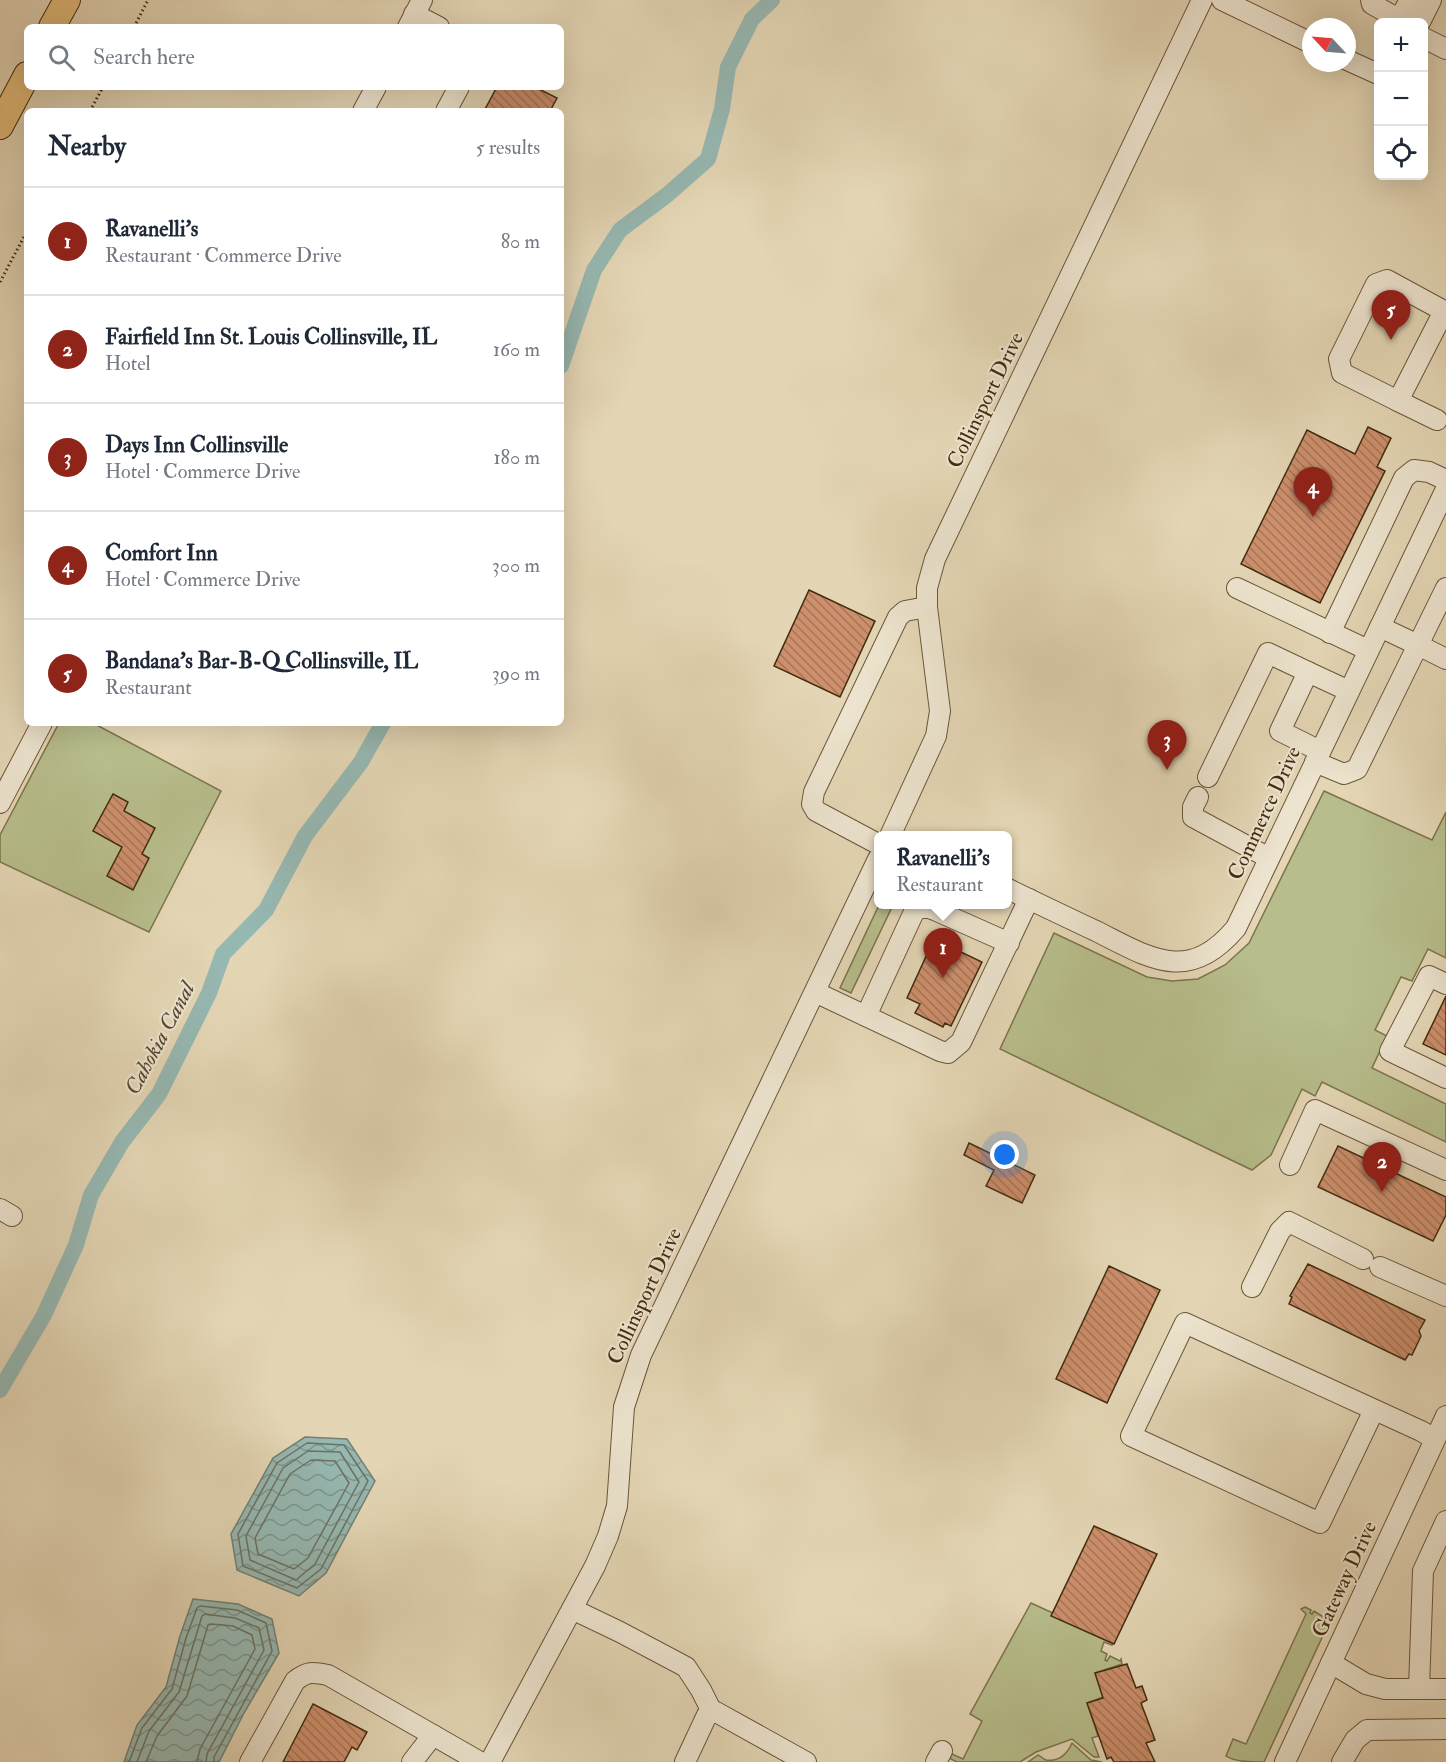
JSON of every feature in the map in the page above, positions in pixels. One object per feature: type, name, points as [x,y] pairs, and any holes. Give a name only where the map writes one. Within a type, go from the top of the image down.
[{"type":"main road","points":[[54,24],[67,0]]},
{"type":"main road","points":[[0,126],[24,81]]},
{"type":"street","name":"Collinsport Drive","points":[[892,831],[933,744],[940,711],[927,607],[927,588],[935,559],[1202,0]]},
{"type":"street","points":[[1222,0],[1302,39]]},
{"type":"street","points":[[1359,0],[1358,3],[1376,18]]},
{"type":"street","points":[[1371,0],[1376,7],[1393,16],[1401,15],[1410,0]]},
{"type":"street","points":[[1422,18],[1431,0]]},
{"type":"street","points":[[415,14],[433,24]]},
{"type":"street","points":[[1428,40],[1446,49]]},
{"type":"street","points":[[1356,64],[1374,72]]},
{"type":"street","points":[[365,108],[374,90]]},
{"type":"street","points":[[448,108],[457,90]]},
{"type":"street","points":[[1398,401],[1445,311],[1387,280],[1376,284],[1339,359],[1342,373],[1398,401],[1443,416]]},
{"type":"street","points":[[1330,633],[1404,478],[1414,470],[1429,472],[1446,480]]},
{"type":"street","name":"Commerce Drive","points":[[1012,891],[1152,959],[1183,961],[1212,952],[1223,943],[1236,928],[1446,489]]},
{"type":"street","points":[[1237,588],[1368,650]]},
{"type":"street","points":[[1308,672],[1280,731],[1344,774],[1357,769],[1446,588]]},
{"type":"street","points":[[874,841],[816,811],[812,804],[814,792],[898,617],[905,611],[927,607]]},
{"type":"street","points":[[1380,627],[1446,659]]},
{"type":"street","points":[[1208,777],[1268,654],[1349,691]]},
{"type":"street","points":[[0,803],[40,726]]},
{"type":"street","points":[[1198,797],[1193,807],[1193,817],[1269,858]]},
{"type":"street","name":"Collinsport Drive","points":[[490,1762],[604,1546],[617,1506],[624,1407],[641,1355],[874,869]]},
{"type":"street","points":[[815,992],[948,1053],[961,1042],[1029,899]]},
{"type":"street","points":[[866,1016],[917,909]]},
{"type":"street","points":[[932,909],[1009,943]]},
{"type":"street","points":[[1446,984],[1429,976],[1390,1051],[1446,1078]]},
{"type":"street","points":[[1290,1165],[1315,1110],[1446,1170]]},
{"type":"street","points":[[1252,1287],[1280,1231],[1289,1222],[1446,1296]]},
{"type":"street","points":[[1374,1410],[1320,1523],[1131,1436],[1185,1323],[1436,1438]]},
{"type":"street","name":"Gateway Drive","points":[[1285,1762],[1446,1416]]},
{"type":"street","points":[[1419,1689],[1423,1571],[1446,1521]]},
{"type":"street","points":[[572,1609],[686,1667],[712,1712]]},
{"type":"street","points":[[1331,1663],[1366,1684],[1385,1689],[1446,1689]]},
{"type":"street","points":[[250,1762],[287,1693],[304,1673],[313,1672],[328,1675],[480,1762]]},
{"type":"street","points":[[685,1762],[707,1715],[712,1712],[716,1712],[806,1762]]},
{"type":"street","points":[[1342,1762],[1355,1740],[1367,1730],[1446,1730]]},
{"type":"street","points":[[412,1762],[433,1735]]},
{"type":"path","points":[[136,24],[148,0]]},
{"type":"path","points":[[92,108],[101,90]]},
{"type":"path","points":[[0,282],[24,237]]},
{"type":"green space","points":[[57,726],[99,726],[221,791],[149,932],[0,862],[0,835]]},
{"type":"green space","points":[[1324,791],[1432,840],[1446,812],[1446,958],[1428,949],[1412,981],[1401,977],[1375,1030],[1387,1036],[1372,1068],[1446,1104],[1446,1142],[1322,1082],[1315,1096],[1302,1089],[1271,1155],[1252,1170],[1000,1049],[1054,933],[1147,977],[1172,981],[1198,979],[1225,965],[1249,943]]},
{"type":"green space","points":[[877,909],[891,909],[851,993],[840,988]]},
{"type":"green space","points":[[1031,1603],[1114,1641],[1112,1645],[1104,1642],[1101,1651],[1107,1654],[1105,1660],[1107,1661],[1110,1656],[1120,1661],[1121,1659],[1122,1664],[1095,1673],[1103,1697],[1087,1703],[1098,1736],[1092,1738],[1099,1757],[1094,1757],[1072,1739],[1036,1752],[1020,1762],[957,1762],[951,1759],[950,1755],[963,1759],[982,1721],[970,1714]]},
{"type":"green space","points":[[1305,1607],[1311,1610],[1310,1613],[1314,1611],[1322,1616],[1327,1627],[1264,1762],[1243,1761],[1226,1756],[1233,1739],[1246,1744],[1306,1614],[1301,1609]]},
{"type":"green space","points":[[1072,1743],[1091,1760],[1102,1762],[1028,1762],[1038,1755],[1046,1760],[1059,1758],[1066,1753]]},
{"type":"water","points":[[305,1437],[347,1439],[375,1481],[326,1573],[299,1596],[237,1570],[231,1534],[273,1458]]},
{"type":"water","points":[[193,1599],[238,1604],[272,1619],[279,1653],[219,1762],[124,1762],[137,1725],[166,1687]]},
{"type":"building","points":[[495,90],[541,90],[557,98],[552,108],[486,108]]},
{"type":"building","points":[[1368,427],[1391,438],[1377,467],[1385,471],[1320,603],[1241,564],[1307,430],[1355,454]]},
{"type":"building","points":[[809,590],[875,621],[840,697],[774,666]]},
{"type":"building","points":[[113,794],[128,802],[124,811],[155,828],[142,854],[149,858],[133,890],[107,876],[122,847],[93,831]]},
{"type":"building","points":[[934,939],[982,962],[951,1026],[945,1023],[943,1027],[915,1013],[920,1004],[907,998]]},
{"type":"building","points":[[1446,996],[1446,1055],[1423,1044]]},
{"type":"building","points":[[969,1143],[1035,1175],[1022,1203],[986,1186],[994,1170],[964,1155]]},
{"type":"building","points":[[1338,1146],[1446,1197],[1446,1215],[1433,1241],[1318,1187]]},
{"type":"building","points":[[1308,1264],[1425,1320],[1419,1331],[1421,1336],[1412,1355],[1409,1354],[1405,1360],[1289,1304],[1292,1297],[1290,1296]]},
{"type":"building","points":[[1109,1266],[1160,1290],[1107,1403],[1056,1379]]},
{"type":"building","points":[[1094,1526],[1157,1554],[1114,1644],[1051,1616]]},
{"type":"building","points":[[1127,1664],[1136,1688],[1142,1686],[1147,1700],[1141,1703],[1155,1740],[1146,1743],[1155,1762],[1114,1762],[1111,1757],[1107,1759],[1087,1703],[1103,1698],[1095,1673]]},
{"type":"building","points":[[313,1704],[367,1732],[357,1750],[352,1747],[344,1762],[283,1762]]},
{"type":"waterway","name":"Cahokia Canal","points":[[564,357],[594,270],[620,230],[667,195],[708,159],[722,109],[728,67],[752,19],[772,0]]},
{"type":"waterway","name":"Cahokia Canal","points":[[0,1390],[44,1315],[76,1245],[91,1195],[122,1142],[159,1094],[209,993],[223,954],[266,910],[305,836],[361,762],[381,726]]},
{"type":"place","name":"Bandana's Bar-B-Q Collinsville, IL","points":[[1391,340]]},
{"type":"place","name":"Comfort Inn","points":[[1313,517]]},
{"type":"place","name":"Days Inn Collinsville","points":[[1167,770]]},
{"type":"place","name":"Ravanelli's","points":[[943,978]]},
{"type":"place","name":"Fairfield Inn St. Louis Collinsville, IL","points":[[1382,1192]]}]
